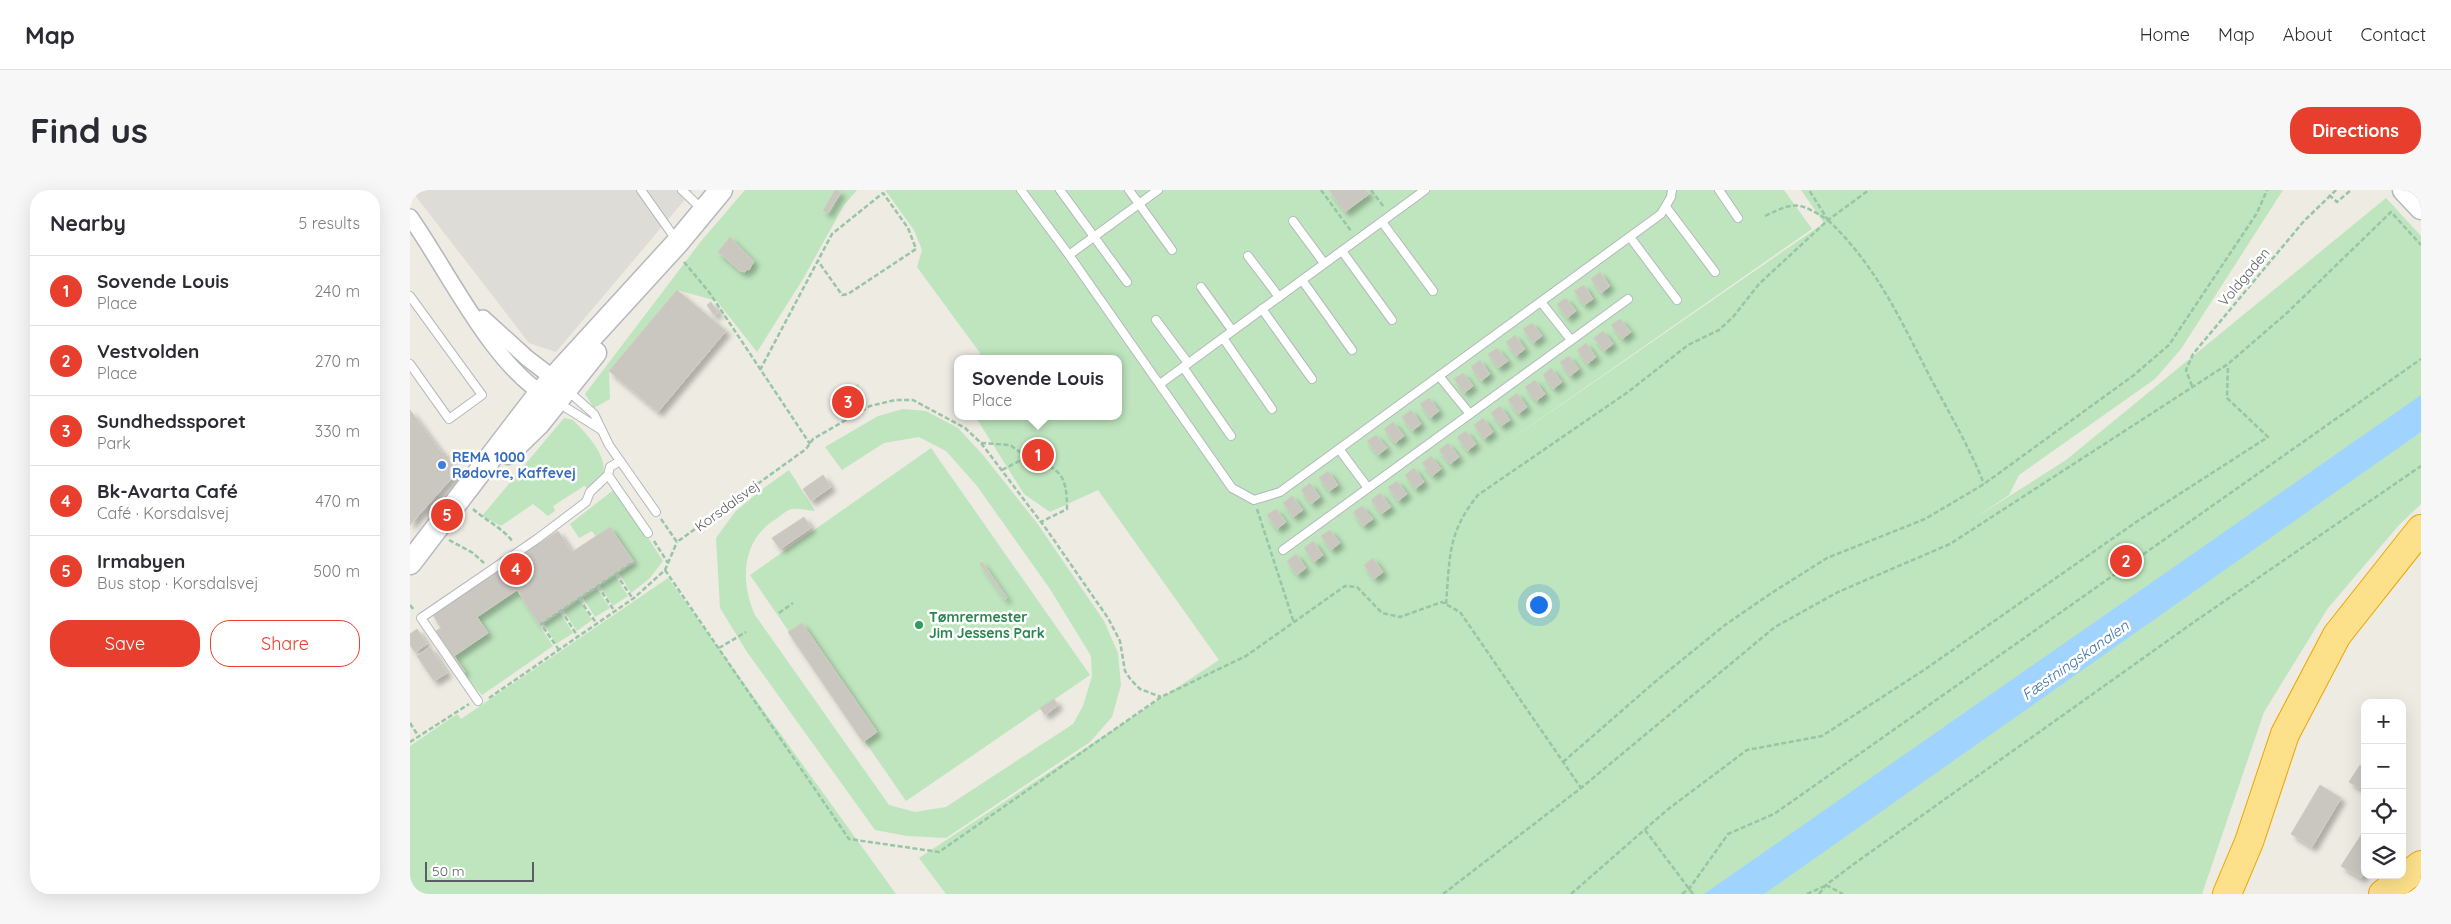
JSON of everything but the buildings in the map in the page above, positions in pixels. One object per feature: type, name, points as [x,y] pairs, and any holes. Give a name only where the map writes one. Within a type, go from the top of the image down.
[{"type":"highway","points":[[2227,894],[2249,842],[2289,726],[2337,635],[2421,529]]},
{"type":"highway","points":[[2383,894],[2421,865]]},
{"type":"street","points":[[410,563],[461,498],[530,433],[554,390],[721,190]]},
{"type":"street","points":[[2404,190],[2421,208]]},
{"type":"street","points":[[412,223],[494,345],[516,371],[554,390]]},
{"type":"street","points":[[467,304],[527,358],[554,390]]},
{"type":"lane","points":[[640,190],[675,246]]},
{"type":"lane","points":[[682,190],[703,211]]},
{"type":"lane","points":[[1021,190],[1069,255],[1232,488],[1254,500],[1280,492],[1630,237],[1661,214],[1671,197],[1672,190]]},
{"type":"lane","points":[[1060,190],[1128,282]]},
{"type":"lane","points":[[1129,190],[1172,250]]},
{"type":"lane","points":[[1069,255],[1158,190]]},
{"type":"lane","points":[[1160,384],[1425,190]]},
{"type":"lane","points":[[1719,190],[1738,218]]},
{"type":"lane","points":[[1666,207],[1715,272]]},
{"type":"lane","points":[[1293,221],[1324,263]]},
{"type":"lane","points":[[1382,222],[1433,291]]},
{"type":"lane","points":[[1630,237],[1676,300]]},
{"type":"lane","points":[[1342,251],[1392,320]]},
{"type":"lane","points":[[1248,256],[1278,297]]},
{"type":"lane","points":[[1302,280],[1352,350]]},
{"type":"lane","points":[[1201,287],[1232,330]]},
{"type":"lane","points":[[410,296],[482,395],[449,419],[410,364]]},
{"type":"lane","points":[[1283,550],[1628,299]]},
{"type":"lane","points":[[1541,302],[1571,340]]},
{"type":"lane","points":[[1262,309],[1312,379]]},
{"type":"lane","points":[[1156,320],[1231,436]]},
{"type":"lane","points":[[1223,338],[1272,409]]},
{"type":"lane","points":[[1439,376],[1470,414]]},
{"type":"lane","points":[[554,390],[600,429]]},
{"type":"lane","points":[[554,390],[594,414],[600,429],[620,461],[656,512]]},
{"type":"lane","points":[[1339,449],[1368,488]]},
{"type":"lane","points":[[478,701],[422,618],[520,551],[586,502],[590,492],[608,476],[610,467],[620,461]]},
{"type":"lane","points":[[608,476],[648,532]]},
{"type":"path","points":[[1320,190],[1357,240]]},
{"type":"path","points":[[1371,190],[1390,216]]},
{"type":"path","points":[[1809,190],[1828,220]]},
{"type":"path","points":[[1446,604],[1452,541],[1464,513],[1478,495],[1628,392],[1688,345],[1719,330],[1738,311],[1759,284],[1828,220],[1869,190]]},
{"type":"path","points":[[1563,762],[1663,675],[1725,625],[1770,594],[1827,558],[1925,520],[1984,484],[2134,375],[2169,345],[2257,213],[2267,190]]},
{"type":"path","name":"Voldgaden","points":[[2192,386],[2186,370],[2193,354],[2304,221],[2336,190]]},
{"type":"path","points":[[2329,195],[2337,202],[2351,190]]},
{"type":"path","points":[[760,370],[832,234],[882,193],[908,228],[916,249],[848,294],[842,294],[818,261]]},
{"type":"path","points":[[1765,216],[1788,205],[1807,207],[1828,220],[1846,237],[1879,280],[1904,322],[1984,484]]},
{"type":"path","points":[[1443,894],[1581,788],[1775,628],[1838,592],[1950,544],[2228,364],[2288,312],[2390,212],[2421,245]]},
{"type":"path","points":[[675,246],[709,292],[810,444]]},
{"type":"path","points":[[1682,894],[1690,889],[1728,834],[1774,814],[2421,359]]},
{"type":"path","points":[[1571,894],[1645,830],[1747,750],[1822,736],[1924,670],[2139,520],[2268,437],[2227,398],[2228,364]]},
{"type":"path","name":"Korsdalsvej","points":[[677,542],[806,449],[813,439],[870,406],[895,400],[913,400],[965,428],[981,444],[1041,522],[1108,618],[1120,641],[1125,671],[1130,680],[1140,689],[1161,697]]},
{"type":"path","points":[[981,444],[1010,445],[1027,457],[1052,467],[1060,474],[1067,488],[1067,509],[1041,522]]},
{"type":"path","points":[[1002,470],[1027,457]]},
{"type":"path","points":[[1807,894],[1826,885],[2194,622],[2421,466]]},
{"type":"path","points":[[461,498],[486,522],[508,534],[520,551]]},
{"type":"path","points":[[1254,500],[1294,623]]},
{"type":"path","points":[[410,742],[470,704],[488,698],[633,599],[665,570],[677,542],[656,512]]},
{"type":"path","points":[[435,530],[472,553],[483,562],[489,572]]},
{"type":"path","points":[[648,532],[668,563]]},
{"type":"path","points":[[559,650],[542,624],[632,563]]},
{"type":"path","points":[[665,570],[849,839],[939,852],[1161,697],[1246,656],[1345,586],[1356,587],[1382,613],[1400,617],[1442,602],[1460,612],[1581,788]]},
{"type":"path","points":[[616,574],[633,599]]},
{"type":"path","points":[[598,586],[615,612]]},
{"type":"path","points":[[579,599],[597,624]]},
{"type":"path","points":[[779,613],[794,603]]},
{"type":"path","points":[[562,610],[578,637]]},
{"type":"path","points":[[719,648],[746,632]]},
{"type":"path","points":[[410,724],[418,737]]},
{"type":"path","points":[[1645,830],[1693,894]]},
{"type":"path","points":[[1818,894],[1826,885]]},
{"type":"path","points":[[1826,885],[1843,894]]},
{"type":"shaded area","points":[[411,190],[693,190],[556,352],[529,343]]},
{"type":"green space","points":[[745,190],[857,190],[844,205],[803,279],[757,352],[717,301],[677,290],[609,371],[610,399],[594,408],[585,394],[702,240]]},
{"type":"green space","points":[[885,190],[1784,190],[1812,229],[1487,456],[1824,223],[1801,190],[2283,190],[2181,349],[2155,379],[2019,475],[2009,495],[1975,518],[2066,460],[2386,198],[2421,236],[2421,504],[2399,525],[2328,608],[2264,712],[2202,894],[946,894],[919,858],[1219,660],[1098,490],[1050,512],[1024,494],[978,420],[1122,420],[1122,355],[980,355],[917,267],[922,250],[914,230]]},
{"type":"green space","points":[[858,384],[867,404],[838,417],[830,400]]},
{"type":"green space","points":[[903,409],[926,411],[958,428],[983,455],[1037,523],[1104,621],[1118,653],[1121,685],[1112,717],[1090,742],[946,838],[907,836],[875,830],[747,652],[720,608],[716,538],[735,512],[789,470],[815,511],[792,509],[764,528],[756,538],[747,562],[746,576],[750,602],[755,615],[889,805],[915,812],[946,807],[1073,724],[1083,706],[1092,676],[1091,656],[1050,589],[977,486],[946,451],[919,437],[884,443],[842,470],[825,447],[878,416]]},
{"type":"green space","points":[[564,418],[573,420],[595,445],[603,464],[603,473],[598,481],[587,488],[584,486],[553,506],[555,511],[548,516],[533,504],[501,526],[482,516]]},
{"type":"green space","name":"Tømrermester Jim Jessens Park","points":[[931,448],[1090,675],[906,801],[750,575]]},
{"type":"green space","points":[[616,488],[663,561],[649,579],[631,593],[619,573],[635,563],[610,528],[596,537],[592,531],[579,538],[570,524]]},
{"type":"green space","points":[[615,576],[628,596],[613,606],[600,586]]},
{"type":"green space","points":[[668,578],[896,894],[410,894],[410,746],[457,714],[461,719]]},
{"type":"green space","points":[[597,589],[610,608],[595,617],[583,598]]},
{"type":"green space","points":[[517,590],[553,646],[482,695],[462,674],[465,672],[454,656],[487,633],[477,617]]},
{"type":"green space","points":[[579,600],[592,620],[577,631],[564,611]]},
{"type":"green space","points":[[560,613],[573,633],[556,644],[544,624]]},
{"type":"water","name":"Fæstningskanalen","points":[[2421,395],[2421,432],[1764,894],[1704,894]]},
{"type":"place","name":"Sundhedssporet","points":[[848,402]]},
{"type":"place","name":"Sovende Louis","points":[[1038,455]]},
{"type":"place","name":"REMA 1000 Rødovre, Kaffevej","points":[[442,465]]},
{"type":"place","name":"Irmabyen","points":[[447,515]]},
{"type":"place","name":"Vestvolden","points":[[2126,561]]},
{"type":"place","name":"Bk-Avarta Café","points":[[516,569]]},
{"type":"place","name":"Tømrermester Jim Jessens Park","points":[[919,625]]}]
